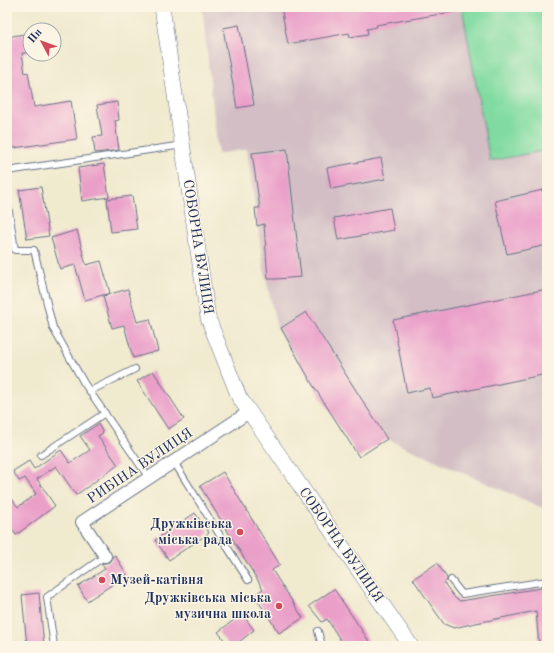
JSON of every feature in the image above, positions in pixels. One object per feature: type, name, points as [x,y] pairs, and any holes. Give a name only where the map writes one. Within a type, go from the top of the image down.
[{"type":"street","name":"СОБОРНА ВУЛИЦЯ","points":[[162,7],[208,318],[239,397],[411,646]]},
{"type":"street","name":"РИБІНА ВУЛИЦЯ","points":[[105,556],[82,522],[249,412]]},
{"type":"lane","points":[[7,171],[182,145]]},
{"type":"lane","points":[[7,199],[15,250],[34,250],[53,328],[84,383],[149,478]]},
{"type":"lane","points":[[90,391],[135,369]]},
{"type":"lane","points":[[41,455],[105,413]]},
{"type":"lane","points":[[174,462],[248,580]]},
{"type":"lane","points":[[54,646],[47,597],[105,556]]},
{"type":"lane","points":[[451,580],[462,594],[547,581]]},
{"type":"lane","points":[[318,631],[322,646]]},
{"type":"shaded area","points":[[202,7],[547,7],[547,510],[387,439],[358,456],[277,328],[264,270],[247,149],[218,154]]},
{"type":"green space","points":[[462,7],[547,7],[547,150],[490,161]]},
{"type":"building","points":[[281,7],[451,7],[452,12],[376,25],[377,27],[367,29],[368,34],[350,37],[349,33],[288,44]]},
{"type":"building","points":[[239,25],[254,105],[237,108],[223,28]]},
{"type":"building","points":[[22,34],[22,62],[23,62],[25,73],[28,72],[34,107],[71,101],[77,139],[7,149],[7,37]]},
{"type":"building","points":[[117,102],[119,120],[115,121],[119,150],[95,153],[93,137],[102,136],[97,105]]},
{"type":"building","points":[[287,149],[301,277],[268,279],[264,224],[257,226],[255,208],[260,208],[252,153]]},
{"type":"building","points":[[381,158],[385,179],[331,189],[327,168]]},
{"type":"building","points":[[104,164],[109,197],[82,201],[78,168]]},
{"type":"building","points":[[41,187],[49,236],[27,239],[19,190]]},
{"type":"building","points":[[547,189],[547,245],[507,254],[495,201]]},
{"type":"building","points":[[132,196],[137,229],[111,232],[107,199]]},
{"type":"building","points":[[390,208],[394,230],[338,240],[334,218]]},
{"type":"building","points":[[77,230],[86,265],[101,261],[110,293],[85,300],[75,265],[60,269],[51,238]]},
{"type":"building","points":[[128,289],[137,322],[150,319],[158,351],[133,358],[124,325],[112,328],[103,296]]},
{"type":"building","points":[[547,289],[547,374],[432,398],[430,388],[407,393],[393,320]]},
{"type":"building","points":[[306,312],[387,439],[359,457],[311,382],[281,328]]},
{"type":"building","points":[[153,371],[184,419],[168,429],[137,381]]},
{"type":"building","points":[[98,424],[103,433],[98,436],[118,465],[76,495],[56,466],[37,479],[55,506],[16,535],[7,522],[7,492],[18,507],[36,494],[25,478],[19,481],[13,471],[29,461],[34,469],[61,450],[70,463],[90,450],[80,436]]},
{"type":"building","points":[[223,472],[280,565],[272,570],[303,618],[279,633],[254,595],[263,589],[200,486]]},
{"type":"building","name":"Дружківська міська музична школа","points":[[195,513],[209,533],[169,560],[155,540]]},
{"type":"building","points":[[115,555],[127,575],[87,601],[78,586],[105,569],[101,564],[109,562]]},
{"type":"building","points":[[437,563],[447,578],[444,583],[455,598],[460,601],[547,587],[547,646],[539,646],[536,611],[454,628],[444,624],[413,579]]},
{"type":"building","points":[[334,589],[371,646],[344,646],[327,619],[322,622],[309,606]]},
{"type":"building","points":[[39,593],[44,646],[27,646],[22,595]]},
{"type":"building","points":[[242,614],[254,630],[234,646],[229,646],[218,632]]},
{"type":"place","name":"Дружківська міська рада","points":[[240,532]]},
{"type":"place","name":"Музей-катівня","points":[[102,580]]},
{"type":"place","name":"Дружківська міська музична школа","points":[[279,606]]}]
